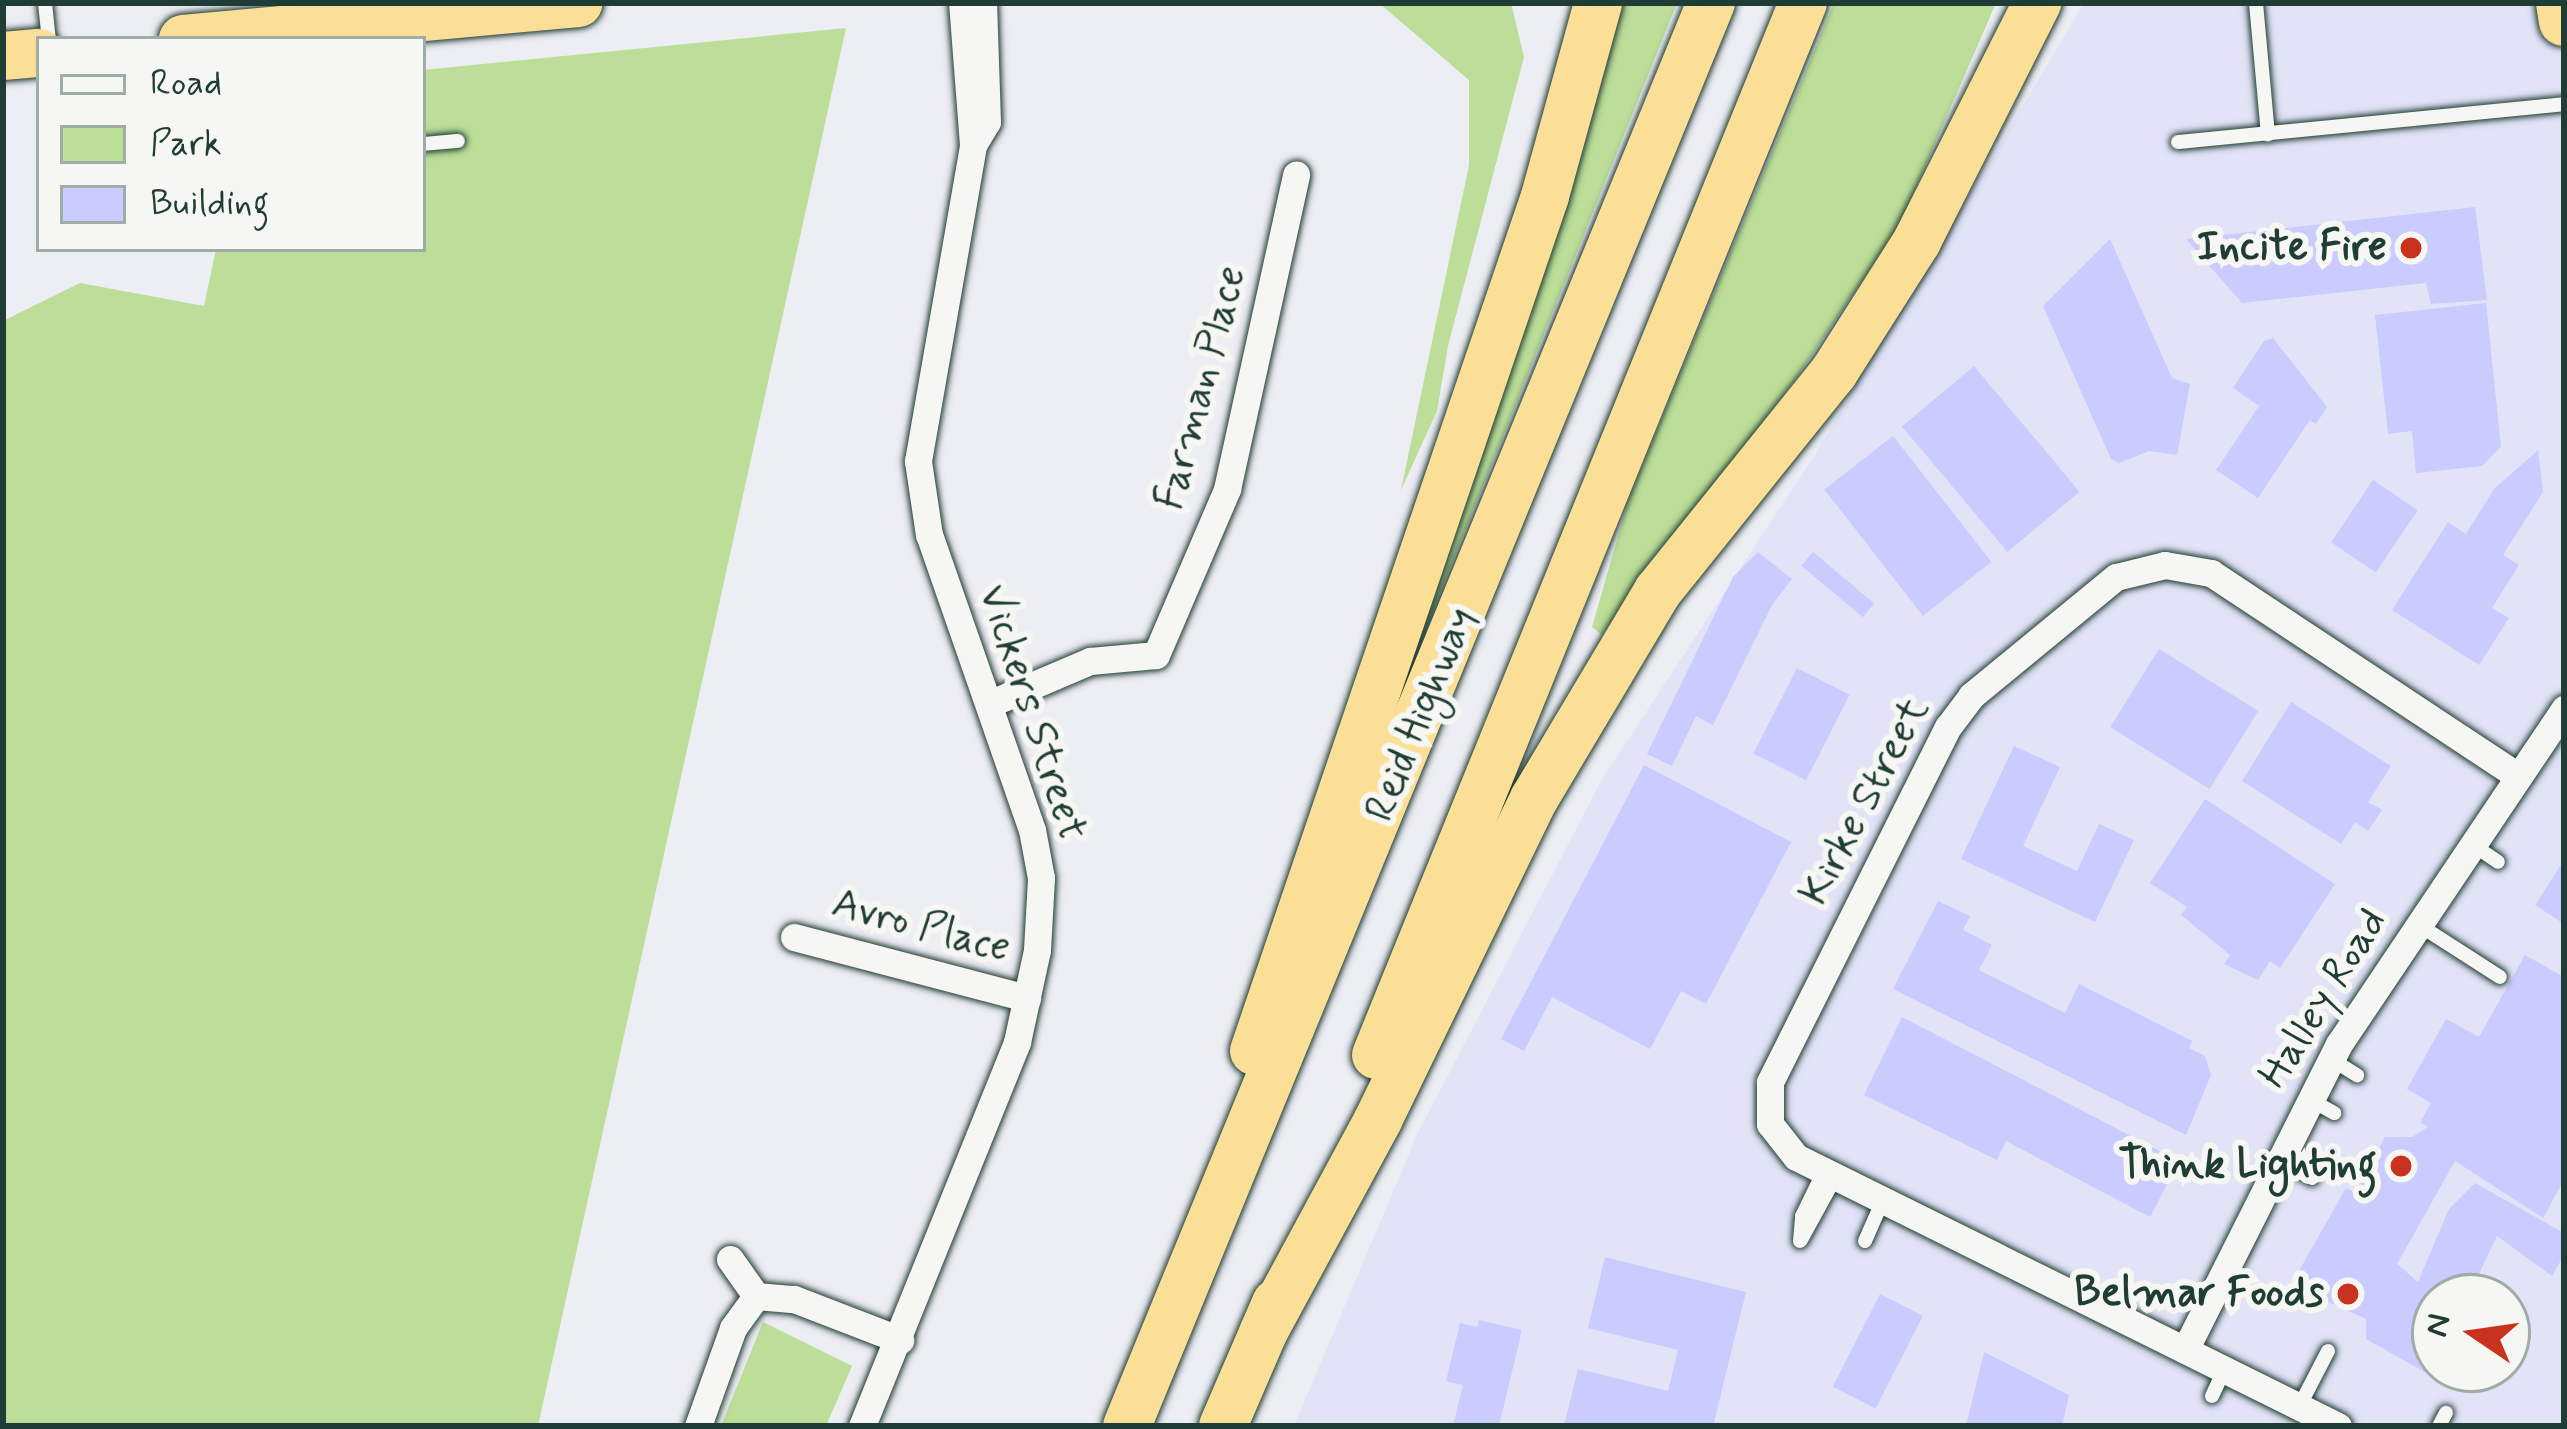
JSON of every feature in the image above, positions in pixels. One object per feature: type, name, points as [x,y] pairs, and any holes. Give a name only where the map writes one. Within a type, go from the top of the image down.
[{"type":"highway","points":[[216,36],[578,3]]},
{"type":"highway","points":[[1564,3],[1585,62]]},
{"type":"highway","points":[[1173,1319],[1276,980],[1545,196],[1598,3]]},
{"type":"highway","name":"Reid Highway","points":[[1127,1426],[1711,3]]},
{"type":"highway","name":"Reid Highway","points":[[1223,1426],[1803,3]]},
{"type":"highway","points":[[1970,143],[2023,3]]},
{"type":"highway","points":[[1264,1331],[1378,1120],[1534,799],[1658,591],[1834,372],[1917,241],[2037,3]]},
{"type":"highway","points":[[2561,3],[2564,25]]},
{"type":"highway","points":[[3,56],[36,52]]},
{"type":"street","name":"Vickers Street","points":[[862,1426],[901,1340],[1017,1042],[1041,878],[1032,830],[929,535],[918,461],[974,145],[962,3]]},
{"type":"street","name":"Vickers Street","points":[[974,145],[987,122],[982,3]]},
{"type":"street","name":"Farman Place","points":[[988,704],[1090,661],[1156,655],[1227,489],[1296,174]]},
{"type":"street","name":"Kirke Street","points":[[1883,1200],[1796,1156],[1770,1124],[1771,1082],[1948,727],[1971,696],[2116,577],[2165,565],[2211,573],[2518,776]]},
{"type":"street","name":"Halley Road","points":[[2185,1350],[2331,1058],[2564,709]]},
{"type":"street","name":"Avro Place","points":[[794,937],[1027,998]]},
{"type":"street","points":[[1883,1200],[2338,1426]]},
{"type":"street","points":[[730,1259],[756,1297]]},
{"type":"street","points":[[756,1297],[794,1299],[901,1340]]},
{"type":"street","points":[[698,1426],[733,1328],[756,1297]]},
{"type":"lane","points":[[45,3],[49,36]]},
{"type":"lane","points":[[2256,3],[2268,134]]},
{"type":"lane","points":[[2178,142],[2564,104]]},
{"type":"lane","points":[[426,144],[458,141]]},
{"type":"lane","points":[[2473,844],[2498,862]]},
{"type":"lane","points":[[2419,925],[2500,976]]},
{"type":"lane","points":[[2331,1058],[2357,1076]]},
{"type":"lane","points":[[2308,1099],[2334,1113]]},
{"type":"lane","points":[[2278,1160],[2312,1178]]},
{"type":"lane","points":[[1865,1241],[1883,1200]]},
{"type":"lane","points":[[2299,1407],[2328,1351]]},
{"type":"lane","points":[[2212,1396],[2224,1370]]},
{"type":"shaded area","points":[[2084,3],[2564,3],[2564,1426],[1294,1426],[1417,1135],[1601,781],[1816,453]]},
{"type":"green space","points":[[1379,3],[1511,3],[1524,57],[1448,346],[1437,411],[1401,490],[1469,165],[1469,80]]},
{"type":"green space","points":[[1616,3],[1677,3],[1392,712]]},
{"type":"green space","points":[[1834,3],[1996,3],[1899,226],[1794,381],[1602,635],[1592,627],[1629,498]]},
{"type":"green space","points":[[846,28],[538,1426],[3,1426],[3,321],[80,283],[204,306],[215,252],[426,252],[426,70]]},
{"type":"green space","points":[[763,1322],[852,1366],[826,1426],[721,1426]]},
{"type":"building","points":[[2475,207],[2487,300],[2431,304],[2426,283],[2242,303],[2186,239]]},
{"type":"building","points":[[2110,239],[2172,378],[2190,384],[2177,455],[2149,451],[2119,463],[2111,459],[2043,306]]},
{"type":"building","points":[[2486,303],[2501,447],[2482,466],[2416,473],[2412,431],[2388,434],[2375,315]]},
{"type":"building","points":[[2273,338],[2327,407],[2316,424],[2310,420],[2258,498],[2216,470],[2259,406],[2233,388],[2264,341]]},
{"type":"building","points":[[1974,366],[2079,492],[2007,552],[1902,426]]},
{"type":"building","points":[[1893,436],[1992,562],[1923,616],[1824,490]]},
{"type":"building","points":[[2538,450],[2543,492],[2503,555],[2519,565],[2492,608],[2509,618],[2479,665],[2392,610],[2448,522],[2466,534],[2494,489]]},
{"type":"building","points":[[2373,480],[2418,510],[2376,572],[2331,542]]},
{"type":"building","points":[[1758,552],[1792,579],[1772,605],[1713,725],[1696,716],[1672,766],[1647,754],[1733,577]]},
{"type":"building","points":[[1813,552],[1874,603],[1863,617],[1801,566]]},
{"type":"building","points":[[2159,649],[2258,711],[2209,789],[2110,727]]},
{"type":"building","points":[[1797,668],[1850,695],[1806,780],[1753,754]]},
{"type":"building","points":[[2291,702],[2391,766],[2368,802],[2382,810],[2368,831],[2355,822],[2341,844],[2242,781]]},
{"type":"building","points":[[2014,746],[2060,767],[2023,846],[2077,871],[2099,824],[2134,840],[2095,922],[1961,859]]},
{"type":"building","points":[[1644,765],[1791,842],[1706,1004],[1681,991],[1650,1049],[1552,997],[1524,1051],[1501,1039]]},
{"type":"building","points":[[2205,799],[2335,884],[2280,968],[2270,961],[2258,980],[2224,964],[2230,955],[2181,915],[2187,907],[2150,883]]},
{"type":"building","points":[[2564,860],[2564,924],[2535,905]]},
{"type":"building","points":[[1938,901],[1970,916],[1963,930],[1992,945],[1979,970],[2065,1013],[2079,984],[2192,1041],[2189,1048],[2205,1056],[2211,1075],[2186,1135],[1893,989]]},
{"type":"building","points":[[2525,955],[2564,977],[2564,1180],[2543,1218],[2455,1161],[2397,1264],[2411,1276],[2411,1364],[2366,1339],[2366,1319],[2291,1285],[2346,1188],[2354,1192],[2385,1137],[2412,1137],[2428,1127],[2420,1122],[2431,1103],[2407,1089],[2446,1019],[2479,1037]]},
{"type":"building","points":[[1902,1017],[2179,1161],[2150,1217],[2006,1141],[1997,1160],[1864,1095]]},
{"type":"building","points":[[2475,1183],[2564,1233],[2564,1255],[2552,1276],[2497,1236],[2479,1273],[2422,1273],[2449,1209]]},
{"type":"building","points":[[1605,1257],[1746,1292],[1713,1426],[1564,1426],[1578,1369],[1668,1391],[1678,1350],[1588,1328]]},
{"type":"building","points":[[1880,1294],[1923,1316],[1876,1408],[1833,1387]]},
{"type":"building","points":[[1479,1320],[1522,1330],[1499,1426],[1453,1426],[1463,1385],[1446,1381],[1460,1323],[1477,1327]]},
{"type":"building","points":[[1984,1352],[2069,1395],[2062,1426],[1966,1426]]},
{"type":"place","name":"Incite Fire","points":[[2411,248]]},
{"type":"place","name":"Think Lighting","points":[[2401,1166]]},
{"type":"place","name":"Belmar Foods","points":[[2348,1294]]}]
